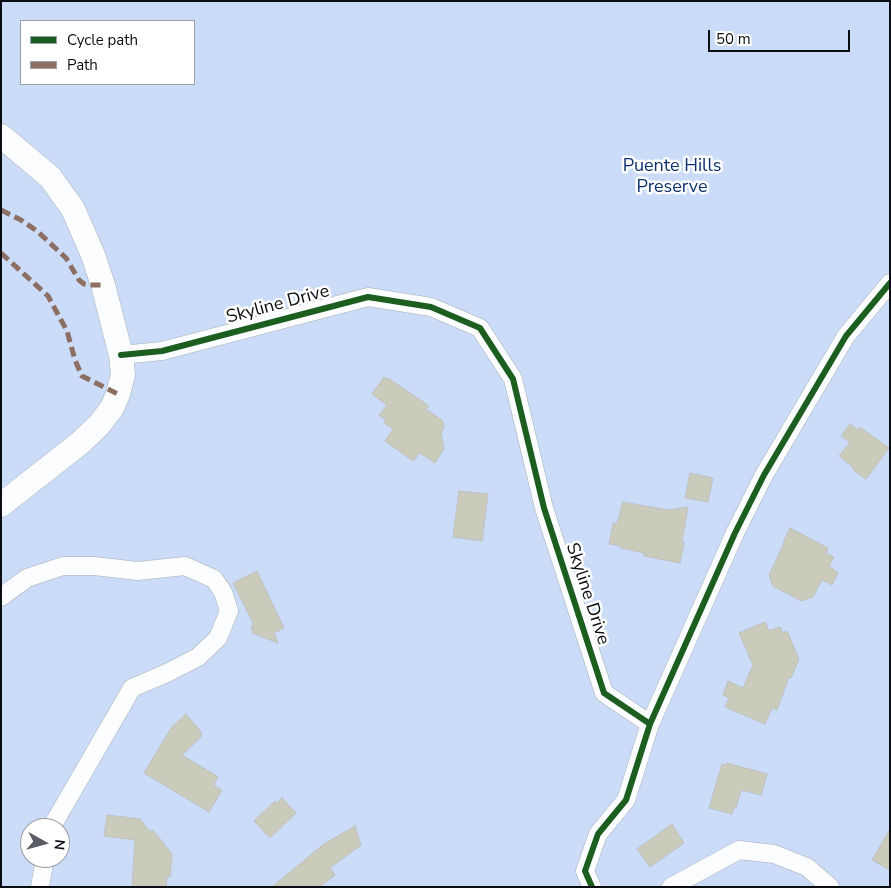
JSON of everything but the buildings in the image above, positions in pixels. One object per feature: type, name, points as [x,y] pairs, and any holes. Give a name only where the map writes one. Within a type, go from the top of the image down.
[{"type":"street","points":[[1,136],[50,177],[73,209],[93,255],[103,285],[121,355],[123,375],[112,408],[99,425],[80,443],[1,505]]},
{"type":"street","points":[[592,887],[585,871],[598,834],[626,800],[650,724],[735,533],[764,476],[846,336],[890,283]]},
{"type":"street","name":"Skyline Drive","points":[[121,355],[162,351],[368,297],[431,307],[480,328],[513,379],[544,508],[604,693],[650,724]]},
{"type":"street","points":[[1,597],[27,578],[63,566],[94,566],[138,571],[185,566],[214,579],[223,592],[229,611],[218,638],[198,657],[132,688],[57,818]]},
{"type":"street","points":[[671,887],[738,850],[774,854],[808,867],[830,887]]},
{"type":"street","points":[[40,887],[43,868]]},
{"type":"green space","name":"Puente Hills Preserve","points":[[1,1],[890,1],[890,887],[1,887]]},
{"type":"marked path","points":[[1,210],[37,231],[66,258],[79,280],[84,284],[103,285]]},
{"type":"marked path","points":[[1,253],[48,296],[67,331],[75,360],[82,376],[118,394]]},
{"type":"cycle path","points":[[592,887],[585,871],[598,834],[626,800],[650,724],[735,533],[764,475],[846,336],[890,283]]},
{"type":"cycle path","points":[[121,355],[162,351],[368,297],[431,307],[480,328],[513,379],[544,508],[604,693],[650,724]]}]
